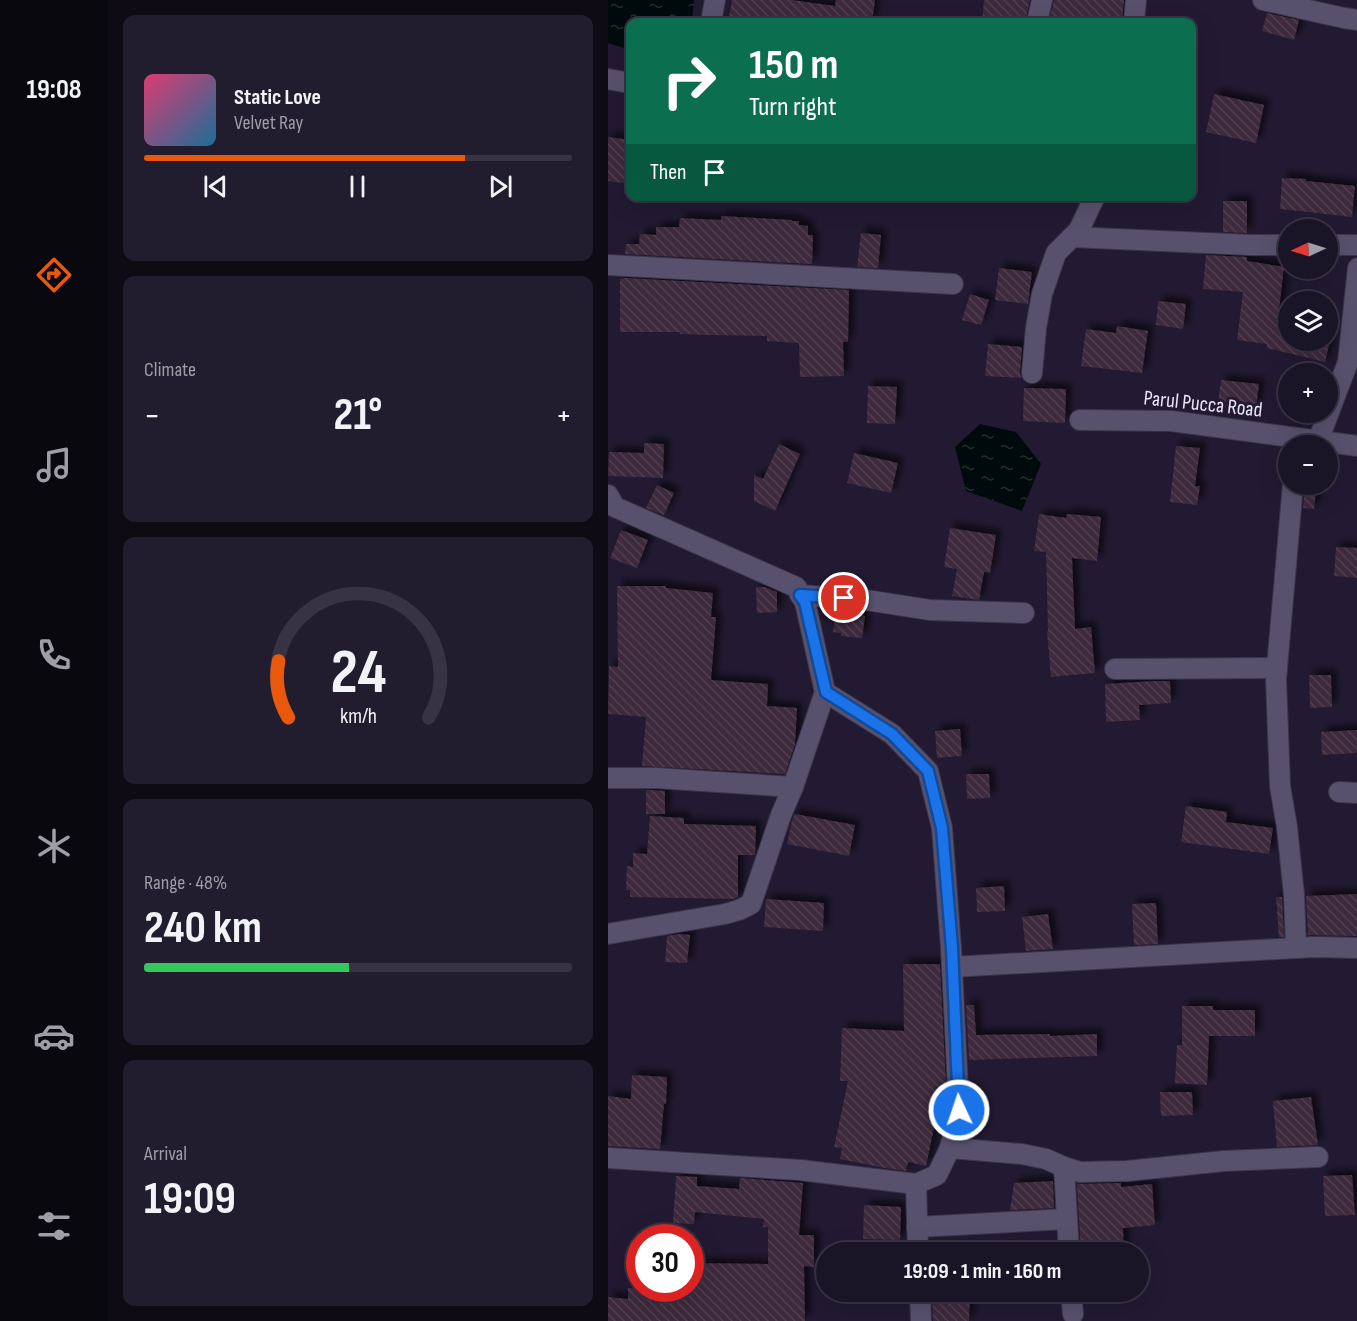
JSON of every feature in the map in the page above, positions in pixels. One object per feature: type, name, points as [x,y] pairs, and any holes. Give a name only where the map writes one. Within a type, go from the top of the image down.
[{"type":"street","points":[[712,18],[714,0]]},
{"type":"street","points":[[1038,18],[1042,0]]},
{"type":"street","points":[[1134,18],[1136,0]]},
{"type":"street","points":[[1263,0],[1358,20]]},
{"type":"street","points":[[608,79],[626,82]]},
{"type":"street","points":[[1032,373],[1042,294],[1056,253],[1079,230],[1093,201]]},
{"type":"street","points":[[1072,237],[1278,245]]},
{"type":"street","points":[[1338,245],[1358,245]]},
{"type":"street","points":[[608,265],[953,284]]},
{"type":"street","points":[[1320,435],[1348,362],[1358,268]]},
{"type":"street","name":"Parul Pucca Road","points":[[1080,420],[1171,421],[1278,439]]},
{"type":"street","name":"Parul Pucca Road","points":[[1338,444],[1358,446]]},
{"type":"street","points":[[608,495],[616,507],[796,587],[805,602],[826,692],[751,904],[725,914],[608,934]]},
{"type":"street","points":[[1292,495],[1276,679],[1280,786],[1294,895],[1296,948]]},
{"type":"street","points":[[800,595],[866,600],[930,610],[1024,613]]},
{"type":"street","points":[[1115,669],[1277,668]]},
{"type":"street","points":[[608,1158],[800,1170],[916,1184],[936,1175],[950,1148],[959,1110],[952,967],[942,828],[928,771],[892,734],[826,692]]},
{"type":"street","points":[[608,778],[656,778],[793,787]]},
{"type":"street","points":[[952,967],[1296,948],[1358,948]]},
{"type":"street","points":[[950,1148],[1022,1154],[1046,1159],[1080,1172],[1127,1171],[1224,1161],[1318,1157]]},
{"type":"street","points":[[1064,1167],[1068,1242]]},
{"type":"street","points":[[916,1184],[918,1242]]},
{"type":"street","points":[[917,1227],[1067,1219]]},
{"type":"street","points":[[920,1302],[921,1321]]},
{"type":"street","points":[[1072,1302],[1073,1314]]},
{"type":"water","points":[[608,0],[694,0],[692,18],[626,18],[626,49],[608,43]]},
{"type":"water","points":[[980,424],[1016,432],[1041,464],[1022,511],[966,491],[955,447]]},
{"type":"building","points":[[732,0],[791,0],[835,6],[836,0],[875,0],[873,18],[729,18]]},
{"type":"building","points":[[984,0],[1030,0],[1026,18],[982,18]]},
{"type":"building","points":[[1054,0],[1124,0],[1122,18],[1050,18]]},
{"type":"building","points":[[1267,13],[1299,20],[1294,40],[1262,31]]},
{"type":"building","points":[[1214,94],[1264,105],[1256,143],[1206,132]]},
{"type":"building","points":[[608,137],[626,139],[626,183],[608,181]]},
{"type":"building","points":[[1282,178],[1355,186],[1352,217],[1280,209]]},
{"type":"building","points":[[1223,201],[1247,201],[1247,233],[1223,232]]},
{"type":"building","points":[[721,216],[799,221],[799,225],[808,226],[808,235],[813,235],[812,264],[625,254],[626,244],[639,244],[640,234],[656,235],[656,227],[679,227],[680,218],[721,220]]},
{"type":"building","points":[[861,233],[881,235],[878,268],[857,267]]},
{"type":"building","points":[[1206,255],[1247,257],[1247,261],[1278,266],[1278,279],[1283,279],[1281,291],[1278,291],[1278,351],[1267,348],[1267,344],[1237,340],[1243,292],[1203,289]]},
{"type":"building","points":[[999,268],[1032,272],[1028,304],[995,300]]},
{"type":"building","points":[[620,279],[849,290],[848,342],[843,342],[844,376],[800,377],[799,343],[767,341],[767,336],[620,332]]},
{"type":"building","points":[[970,294],[989,300],[981,325],[962,320]]},
{"type":"building","points":[[1158,301],[1186,304],[1183,329],[1156,325]]},
{"type":"building","points":[[1117,326],[1148,331],[1142,373],[1081,366],[1086,329],[1116,333]]},
{"type":"building","points":[[988,344],[1022,347],[1021,378],[985,376]]},
{"type":"building","points":[[1279,351],[1328,351],[1325,362]]},
{"type":"building","points":[[1221,380],[1259,384],[1256,408],[1218,403]]},
{"type":"building","points":[[868,386],[897,387],[895,424],[867,423]]},
{"type":"building","points":[[1024,388],[1066,389],[1065,423],[1023,421]]},
{"type":"building","points":[[644,443],[664,444],[663,478],[608,476],[609,452],[644,453]]},
{"type":"building","points":[[779,444],[800,454],[775,511],[754,501],[754,475],[763,479]]},
{"type":"building","points":[[1176,446],[1200,448],[1195,486],[1200,486],[1197,505],[1170,502]]},
{"type":"building","points":[[854,453],[898,463],[891,493],[847,483]]},
{"type":"building","points":[[657,485],[674,493],[664,515],[646,508]]},
{"type":"building","points":[[1304,495],[1315,495],[1314,509],[1303,508]]},
{"type":"building","points":[[1039,514],[1066,518],[1067,514],[1101,517],[1097,561],[1072,558],[1075,629],[1091,627],[1095,673],[1051,677],[1047,631],[1046,552],[1034,551]]},
{"type":"building","points":[[950,528],[996,535],[990,573],[984,572],[979,600],[952,596],[957,569],[944,567]]},
{"type":"building","points":[[621,530],[648,540],[637,568],[610,558]]},
{"type":"building","points":[[1336,547],[1358,548],[1358,578],[1334,576]]},
{"type":"building","points":[[617,586],[666,586],[666,588],[713,593],[711,617],[716,617],[711,680],[768,684],[767,706],[797,708],[795,744],[785,774],[642,766],[646,717],[608,714],[609,666],[618,667]]},
{"type":"building","points":[[756,587],[765,587],[777,592],[777,612],[757,613]]},
{"type":"building","points":[[836,612],[865,616],[862,638],[841,636],[841,633],[833,632]]},
{"type":"building","points":[[1309,675],[1331,675],[1332,707],[1310,708]]},
{"type":"building","points":[[1170,681],[1171,703],[1139,705],[1140,720],[1106,722],[1105,684]]},
{"type":"building","points":[[960,729],[962,756],[937,758],[935,731]]},
{"type":"building","points":[[1358,730],[1358,753],[1322,755],[1321,732]]},
{"type":"building","points":[[966,774],[989,774],[990,798],[967,799]]},
{"type":"building","points":[[646,790],[665,791],[665,814],[646,814]]},
{"type":"building","points":[[1186,806],[1227,812],[1226,822],[1273,828],[1269,854],[1181,842]]},
{"type":"building","points":[[795,814],[855,825],[849,856],[787,844]]},
{"type":"building","points":[[650,816],[684,818],[684,824],[756,826],[755,855],[738,855],[738,897],[733,899],[630,897],[630,890],[626,890],[627,866],[633,867],[633,853],[647,854]]},
{"type":"building","points":[[1004,886],[1005,911],[977,912],[976,888]]},
{"type":"building","points":[[1358,894],[1358,936],[1308,935],[1306,896]]},
{"type":"building","points":[[1276,897],[1282,897],[1284,937],[1279,937]]},
{"type":"building","points":[[766,899],[824,903],[823,931],[764,927]]},
{"type":"building","points":[[1156,903],[1158,944],[1134,945],[1132,904]]},
{"type":"building","points":[[1048,914],[1053,949],[1026,951],[1022,917]]},
{"type":"building","points":[[690,935],[687,963],[665,962],[667,936]]},
{"type":"building","points":[[903,964],[940,964],[946,1085],[943,1085],[926,1166],[908,1162],[906,1171],[840,1159],[842,1148],[834,1147],[848,1081],[840,1081],[842,1028],[904,1031]]},
{"type":"building","points":[[966,1005],[974,1005],[976,1035],[1097,1034],[1097,1056],[969,1060]]},
{"type":"building","points":[[1182,1006],[1213,1006],[1213,1010],[1255,1010],[1255,1036],[1209,1036],[1207,1085],[1175,1083],[1177,1045],[1182,1045]]},
{"type":"building","points":[[632,1075],[667,1077],[660,1149],[608,1146],[608,1096],[631,1099]]},
{"type":"building","points":[[1160,1092],[1192,1092],[1193,1115],[1161,1116]]},
{"type":"building","points":[[1311,1097],[1318,1145],[1277,1147],[1273,1101]]},
{"type":"building","points":[[1352,1175],[1355,1215],[1325,1216],[1323,1176]]},
{"type":"building","points":[[676,1176],[697,1177],[697,1186],[739,1189],[740,1178],[803,1183],[799,1235],[814,1235],[814,1267],[804,1266],[805,1321],[608,1321],[608,1297],[626,1299],[626,1302],[704,1302],[704,1263],[768,1264],[768,1227],[763,1227],[764,1219],[695,1212],[694,1224],[673,1223]]},
{"type":"building","points":[[1053,1181],[1054,1208],[1010,1210],[1014,1183]]},
{"type":"building","points":[[1121,1183],[1121,1187],[1152,1184],[1155,1225],[1123,1228],[1124,1242],[1080,1242],[1077,1184]]},
{"type":"building","points":[[864,1205],[901,1207],[900,1240],[863,1239]]},
{"type":"building","points":[[932,1302],[970,1302],[969,1321],[933,1321]]},
{"type":"route","points":[[844,598],[800,595],[805,602],[826,692],[892,734],[928,771],[942,828],[952,948],[959,1110]]}]
